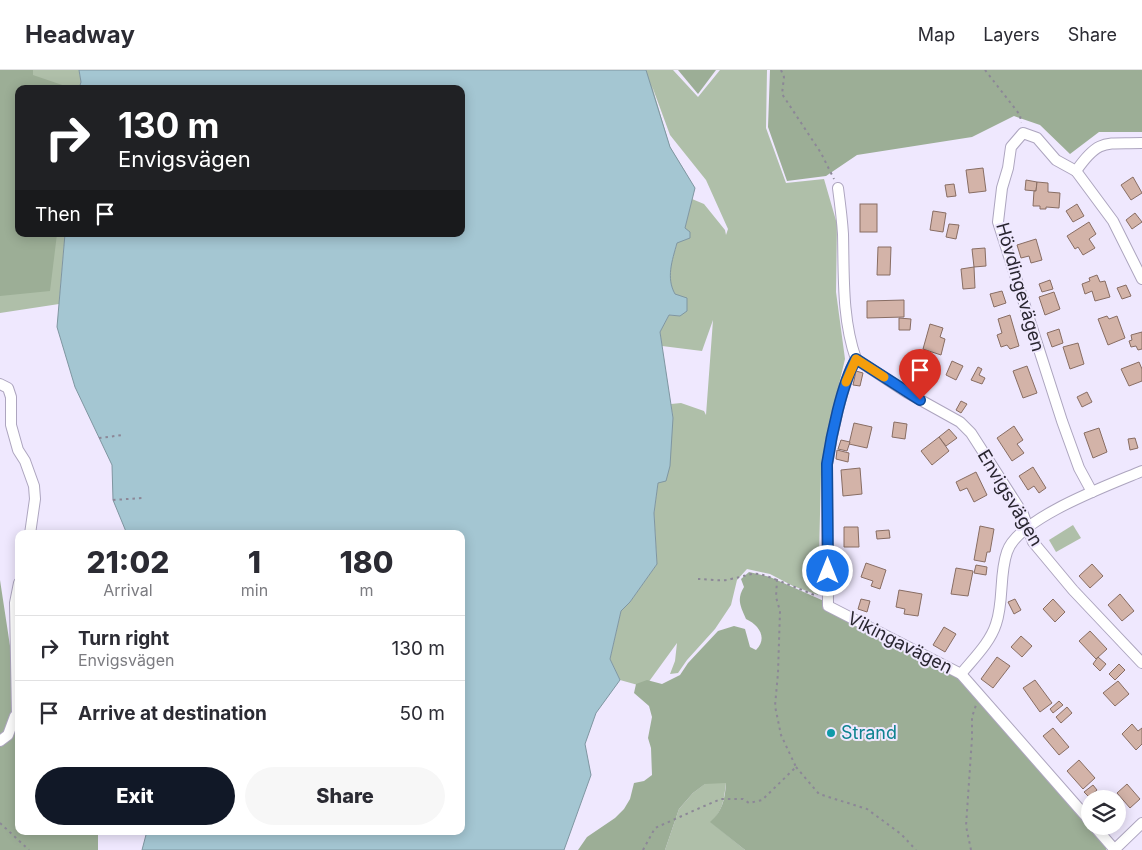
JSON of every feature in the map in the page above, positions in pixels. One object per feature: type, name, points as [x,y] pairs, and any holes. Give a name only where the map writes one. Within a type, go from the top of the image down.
[{"type":"street","points":[[1023,132],[1038,138],[1056,160],[1076,171],[1113,221],[1142,279]]},
{"type":"street","name":"Hövdingevägen","points":[[1023,132],[1011,147],[1008,168],[1002,188],[998,222],[1062,421],[1079,468],[1092,492]]},
{"type":"street","points":[[1076,171],[1085,158],[1102,144],[1142,143]]},
{"type":"street","points":[[838,188],[843,232],[844,292],[851,345],[856,359]]},
{"type":"street","name":"Envigsvägen","points":[[856,359],[906,392],[960,422],[971,433],[1023,514],[1033,542],[1074,590],[1142,663]]},
{"type":"street","name":"Vikingavägen","points":[[856,359],[847,380],[827,464],[828,606],[961,674],[1081,811]]},
{"type":"street","points":[[0,384],[8,388],[11,397],[11,425],[18,450],[25,461],[34,486],[35,498],[31,530]]},
{"type":"street","points":[[961,674],[991,635],[997,623],[1004,565],[1007,552],[1017,535],[1027,526],[1092,492],[1142,471]]},
{"type":"street","points":[[0,741],[8,734],[15,717]]},
{"type":"street","points":[[1102,835],[1115,850],[1142,823]]},
{"type":"path","points":[[781,70],[784,77],[782,94],[821,153],[838,188]]},
{"type":"path","points":[[985,70],[1020,115],[1023,132]]},
{"type":"path","points":[[99,438],[123,435]]},
{"type":"path","points":[[113,500],[142,498]]},
{"type":"path","points":[[698,579],[729,580],[758,573],[828,602]]},
{"type":"path","points":[[777,580],[776,597],[780,611],[775,706],[781,735],[796,767],[819,794],[867,809],[901,834],[916,850]]},
{"type":"path","points":[[971,850],[966,826],[972,717],[979,696]]},
{"type":"path","points":[[642,850],[655,828],[721,799],[743,799],[749,804],[762,800],[796,767]]},
{"type":"path","points":[[0,823],[29,850]]},
{"type":"green space","points":[[0,70],[79,70],[80,85],[15,85],[15,237],[65,237],[59,304],[0,313]]},
{"type":"green space","points":[[0,70],[33,70],[33,75],[62,85],[15,85],[15,237],[57,237],[50,291],[0,296]]},
{"type":"green space","points":[[646,70],[673,70],[698,97],[720,70],[767,70],[766,128],[786,183],[824,179],[837,224],[836,292],[845,359],[825,443],[821,474],[818,595],[793,586],[770,574],[747,569],[737,580],[731,605],[715,629],[678,673],[670,674],[675,661],[677,643],[645,687],[620,680],[610,659],[621,611],[630,602],[657,564],[654,513],[658,483],[673,418],[671,404],[681,403],[704,411],[706,415],[713,320],[702,351],[662,346],[660,332],[669,315],[680,316],[675,294],[670,286],[670,267],[677,243],[685,228],[692,199],[704,204],[725,230],[726,235],[728,229],[706,180],[670,135],[652,86],[670,147],[686,173],[670,166]]},
{"type":"green space","points":[[678,70],[716,70],[698,94]]},
{"type":"green space","points":[[770,70],[1142,70],[1142,132],[1099,132],[1070,154],[1040,125],[1014,116],[972,137],[857,155],[826,176],[787,181],[768,127]]},
{"type":"green space","points":[[1073,525],[1081,538],[1056,552],[1049,540]]},
{"type":"green space","points":[[749,572],[770,577],[824,601],[963,676],[1081,815],[1081,835],[1098,835],[1107,848],[1106,850],[745,850],[710,822],[718,813],[722,804],[726,783],[705,784],[693,793],[679,809],[665,850],[578,850],[587,837],[615,818],[624,809],[630,799],[634,783],[644,781],[652,775],[651,748],[648,738],[652,717],[649,706],[634,693],[636,684],[647,680],[662,684],[680,675],[688,663],[718,631],[734,626],[745,629],[750,647],[756,650],[760,645],[762,636],[758,628],[746,619],[742,611],[740,596],[744,587],[741,579]]},
{"type":"green space","points":[[0,580],[12,659],[15,666],[15,835],[98,835],[98,850],[0,850]]},
{"type":"green space","points":[[706,783],[726,783],[724,799],[715,818],[711,822],[745,850],[665,850],[679,809],[693,793]]},
{"type":"water","points":[[79,70],[646,70],[670,147],[695,188],[685,228],[690,232],[690,238],[677,243],[670,276],[675,294],[687,298],[687,311],[680,316],[669,315],[660,332],[673,418],[670,466],[666,481],[658,483],[654,513],[657,564],[630,602],[621,611],[610,659],[620,680],[596,713],[585,744],[591,775],[564,850],[142,850],[146,835],[465,835],[465,530],[125,530],[113,500],[112,465],[75,387],[57,327],[65,237],[465,237],[465,85],[80,85]]},
{"type":"building","points":[[983,168],[986,191],[969,193],[966,170]]},
{"type":"building","points":[[1133,177],[1142,193],[1131,200],[1121,185]]},
{"type":"building","points":[[1026,180],[1037,182],[1036,191],[1025,190]]},
{"type":"building","points":[[1037,182],[1048,183],[1048,192],[1060,193],[1059,208],[1046,207],[1046,209],[1040,209],[1040,206],[1033,206]]},
{"type":"building","points":[[954,184],[956,196],[947,197],[945,185]]},
{"type":"building","points":[[860,204],[877,204],[877,232],[860,232]]},
{"type":"building","points":[[1077,204],[1084,216],[1073,222],[1066,211]]},
{"type":"building","points":[[933,211],[946,213],[943,232],[930,230]]},
{"type":"building","points":[[1135,213],[1142,222],[1132,229],[1126,220]]},
{"type":"building","points":[[1089,222],[1096,234],[1089,239],[1095,248],[1083,255],[1078,247],[1075,249],[1067,236]]},
{"type":"building","points":[[949,224],[959,225],[956,239],[946,237]]},
{"type":"building","points":[[1036,239],[1042,260],[1031,263],[1029,256],[1021,258],[1017,245]]},
{"type":"building","points":[[878,247],[891,247],[890,275],[877,275]]},
{"type":"building","points":[[985,248],[986,266],[974,267],[972,249]]},
{"type":"building","points":[[974,267],[975,288],[963,289],[961,269]]},
{"type":"building","points":[[1097,275],[1100,282],[1105,281],[1110,297],[1095,301],[1092,291],[1085,294],[1082,284],[1090,281],[1089,278]]},
{"type":"building","points":[[1050,280],[1053,289],[1042,292],[1039,284]]},
{"type":"building","points":[[1126,285],[1131,296],[1122,299],[1117,288]]},
{"type":"building","points":[[1002,291],[1006,303],[994,307],[990,294]]},
{"type":"building","points":[[1054,292],[1060,309],[1045,315],[1039,297]]},
{"type":"building","points":[[904,300],[904,317],[867,318],[867,301]]},
{"type":"building","points":[[1010,315],[1019,346],[1010,349],[1007,345],[1001,347],[997,335],[1002,333],[998,319]]},
{"type":"building","points":[[1107,316],[1109,319],[1117,316],[1125,338],[1108,345],[1098,319]]},
{"type":"building","points":[[899,318],[911,319],[910,330],[899,330]]},
{"type":"building","points":[[930,324],[943,328],[940,337],[945,339],[941,355],[923,349]]},
{"type":"building","points":[[1059,329],[1063,343],[1052,347],[1047,333]]},
{"type":"building","points":[[1142,332],[1142,349],[1138,350],[1136,346],[1131,347],[1129,341],[1132,340],[1131,335]]},
{"type":"building","points":[[1078,343],[1084,364],[1070,369],[1063,347]]},
{"type":"building","points":[[925,356],[934,359],[930,373],[921,371]]},
{"type":"building","points":[[952,361],[963,366],[956,380],[946,375]]},
{"type":"building","points":[[1139,362],[1142,369],[1142,381],[1129,386],[1121,369]]},
{"type":"building","points":[[1027,366],[1037,393],[1023,398],[1013,371]]},
{"type":"building","points":[[978,367],[982,369],[979,375],[985,378],[982,384],[971,380]]},
{"type":"building","points":[[856,371],[863,373],[860,386],[853,385]]},
{"type":"building","points":[[1087,392],[1092,402],[1082,407],[1077,397]]},
{"type":"building","points":[[961,401],[967,404],[961,413],[956,410]]},
{"type":"building","points":[[894,422],[907,424],[905,439],[892,437]]},
{"type":"building","points":[[854,423],[872,427],[867,448],[849,444]]},
{"type":"building","points":[[1014,426],[1023,440],[1017,444],[1024,453],[1012,461],[997,438]]},
{"type":"building","points":[[1099,428],[1107,452],[1093,458],[1084,433]]},
{"type":"building","points":[[949,429],[957,438],[946,446],[939,437]]},
{"type":"building","points":[[939,437],[949,451],[932,465],[921,451]]},
{"type":"building","points":[[1135,438],[1138,448],[1130,450],[1128,439]]},
{"type":"building","points":[[841,440],[850,442],[847,451],[838,449]]},
{"type":"building","points":[[837,450],[849,453],[848,462],[836,459]]},
{"type":"building","points":[[1033,467],[1046,488],[1039,493],[1034,486],[1028,490],[1019,476]]},
{"type":"building","points":[[860,468],[862,494],[843,496],[841,470]]},
{"type":"building","points":[[976,472],[987,495],[974,502],[967,488],[960,491],[956,482]]},
{"type":"building","points":[[980,526],[994,529],[990,552],[987,552],[985,562],[974,560]]},
{"type":"building","points":[[844,527],[858,527],[859,547],[844,547]]},
{"type":"building","points":[[889,530],[890,538],[877,539],[876,531]]},
{"type":"building","points":[[866,563],[886,570],[880,589],[871,586],[873,581],[861,577]]},
{"type":"building","points":[[1092,564],[1103,576],[1090,588],[1079,576]]},
{"type":"building","points":[[976,565],[987,567],[986,575],[974,573]]},
{"type":"building","points":[[956,568],[973,571],[968,596],[951,594]]},
{"type":"building","points":[[899,590],[922,594],[918,616],[904,614],[905,609],[896,607]]},
{"type":"building","points":[[1120,594],[1134,611],[1122,621],[1108,605]]},
{"type":"building","points":[[861,599],[870,601],[867,612],[858,609]]},
{"type":"building","points":[[1015,599],[1021,610],[1014,614],[1008,602]]},
{"type":"building","points":[[1053,599],[1065,612],[1055,622],[1043,609]]},
{"type":"building","points":[[944,627],[956,634],[945,652],[933,645]]},
{"type":"building","points":[[1090,631],[1107,649],[1096,659],[1079,641]]},
{"type":"building","points":[[1021,636],[1032,646],[1022,657],[1011,647]]},
{"type":"building","points":[[997,657],[1010,666],[993,688],[981,679]]},
{"type":"building","points":[[1098,657],[1106,664],[1100,671],[1093,664]]},
{"type":"building","points":[[1119,664],[1125,670],[1115,680],[1109,674]]},
{"type":"building","points":[[1035,680],[1052,703],[1040,712],[1023,688]]},
{"type":"building","points":[[1118,681],[1129,694],[1115,706],[1103,693]]},
{"type":"building","points":[[1059,701],[1063,705],[1053,713],[1050,709]]},
{"type":"building","points":[[1067,707],[1072,713],[1061,723],[1056,717]]},
{"type":"building","points":[[1132,724],[1138,731],[1142,728],[1142,744],[1136,750],[1122,734]]},
{"type":"building","points":[[1053,728],[1069,747],[1059,755],[1043,736]]},
{"type":"building","points":[[1079,760],[1095,778],[1083,789],[1067,771]]},
{"type":"building","points":[[1127,784],[1140,799],[1130,808],[1126,803],[1126,790],[1120,790]]},
{"type":"building","points":[[1093,785],[1097,790],[1087,790]]},
{"type":"slow traffic","points":[[846,382],[856,359],[884,377]]},
{"type":"place","name":"Strand","points":[[831,733]]},
{"type":"route","points":[[828,571],[827,464],[847,380],[856,359],[920,400]]}]
